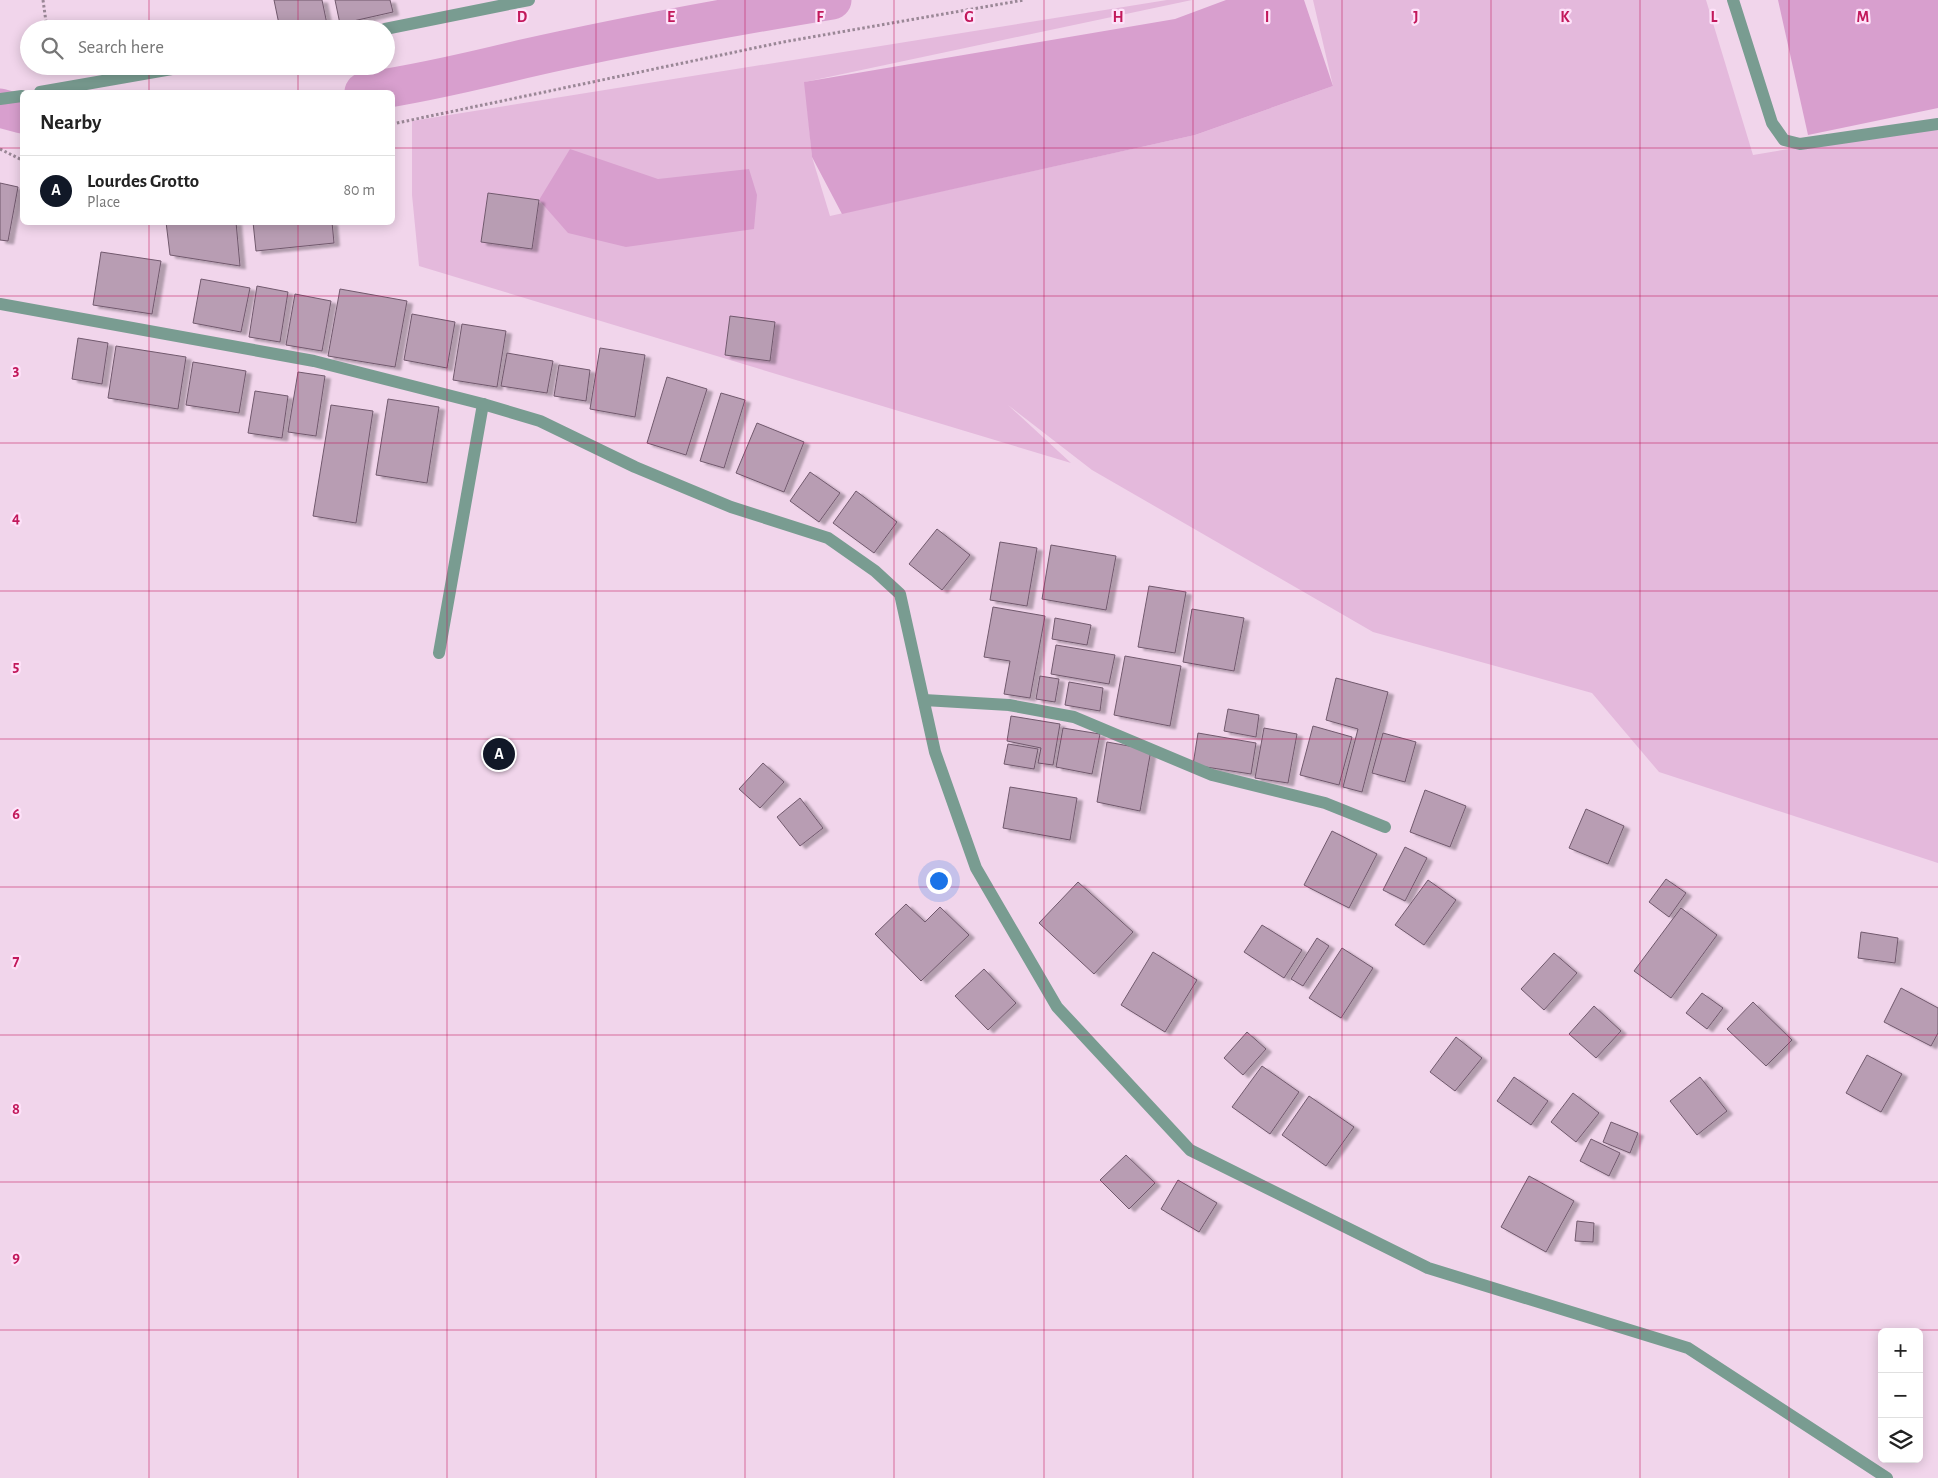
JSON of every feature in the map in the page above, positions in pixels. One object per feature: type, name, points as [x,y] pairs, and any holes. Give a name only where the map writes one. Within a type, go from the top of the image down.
[{"type":"street","points":[[395,27],[529,0]]},
{"type":"street","points":[[1733,0],[1772,123],[1784,140],[1800,144],[1938,124]]},
{"type":"street","points":[[52,90],[138,75]]},
{"type":"street","points":[[0,99],[20,96]]},
{"type":"street","points":[[0,304],[314,361],[483,404],[540,422],[635,467],[731,506],[828,538],[875,571],[900,594],[935,752],[976,868],[1057,1007],[1190,1150],[1428,1268],[1688,1348],[1887,1478]]},
{"type":"street","points":[[439,653],[483,404]]},
{"type":"street","points":[[924,700],[1009,705],[1074,717],[1212,775],[1325,803],[1385,828]]},
{"type":"path","points":[[43,0],[46,20]]},
{"type":"path","points":[[395,123],[783,42],[1024,0]]},
{"type":"path","points":[[0,149],[20,159]]},
{"type":"shaded area","points":[[1167,0],[1192,0],[805,82],[812,157],[830,216],[1195,135],[1333,86],[1313,0],[1706,0],[1753,155],[1938,124],[1938,863],[1659,772],[1592,693],[1373,632],[1092,470],[1008,405],[1071,463],[419,266],[412,195],[412,121]],"holes":[[[489,193],[539,200],[532,249],[481,241]]]},
{"type":"shaded area","points":[[1226,0],[1304,0],[1333,86],[1195,135],[842,214],[812,157],[804,82],[1175,19]]},
{"type":"shaded area","points":[[1778,0],[1938,0],[1938,108],[1808,135]]},
{"type":"shaded area","points":[[570,149],[658,179],[749,169],[757,195],[754,229],[626,247],[568,233],[539,200]]},
{"type":"building","points":[[274,0],[322,0],[326,20],[278,20]]},
{"type":"building","points":[[335,0],[390,0],[393,12],[358,20],[339,20]]},
{"type":"building","points":[[0,183],[18,187],[8,241],[0,240]]},
{"type":"building","points":[[488,193],[539,200],[532,249],[481,242]]},
{"type":"building","points":[[166,225],[236,225],[240,266],[170,255]]},
{"type":"building","points":[[253,225],[332,225],[334,243],[256,251]]},
{"type":"building","points":[[101,252],[161,261],[152,314],[93,305]]},
{"type":"building","points":[[201,279],[250,288],[241,332],[193,323]]},
{"type":"building","points":[[257,286],[288,292],[280,342],[249,337]]},
{"type":"building","points":[[340,289],[407,301],[395,367],[328,356]]},
{"type":"building","points":[[295,294],[331,301],[322,351],[286,345]]},
{"type":"building","points":[[412,314],[455,322],[447,368],[404,360]]},
{"type":"building","points":[[730,316],[775,322],[770,361],[725,355]]},
{"type":"building","points":[[462,324],[506,331],[497,387],[453,380]]},
{"type":"building","points":[[78,338],[108,343],[102,384],[72,379]]},
{"type":"building","points":[[116,346],[186,357],[178,409],[108,398]]},
{"type":"building","points":[[600,348],[645,355],[635,417],[590,409]]},
{"type":"building","points":[[507,353],[553,361],[547,393],[501,386]]},
{"type":"building","points":[[193,362],[246,371],[239,413],[186,405]]},
{"type":"building","points":[[559,365],[590,370],[586,401],[554,396]]},
{"type":"building","points":[[298,372],[325,376],[316,436],[288,432]]},
{"type":"building","points":[[667,377],[707,389],[686,455],[647,443]]},
{"type":"building","points":[[255,391],[288,396],[282,438],[248,433]]},
{"type":"building","points":[[721,393],[745,400],[724,468],[700,461]]},
{"type":"building","points":[[388,399],[439,407],[427,483],[376,475]]},
{"type":"building","points":[[331,405],[373,411],[356,523],[313,516]]},
{"type":"building","points":[[757,423],[804,442],[784,492],[736,473]]},
{"type":"building","points":[[810,472],[840,493],[819,522],[790,501]]},
{"type":"building","points":[[856,491],[897,522],[874,553],[833,523]]},
{"type":"building","points":[[937,529],[970,555],[942,590],[909,564]]},
{"type":"building","points":[[1000,542],[1037,548],[1027,606],[990,600]]},
{"type":"building","points":[[1051,545],[1116,556],[1106,610],[1042,599]]},
{"type":"building","points":[[1149,586],[1186,592],[1175,653],[1138,647]]},
{"type":"building","points":[[993,607],[1045,616],[1030,698],[1004,694],[1010,661],[984,657]]},
{"type":"building","points":[[1192,609],[1244,618],[1234,671],[1183,662]]},
{"type":"building","points":[[1055,618],[1091,625],[1087,645],[1052,639]]},
{"type":"building","points":[[1056,645],[1115,655],[1109,684],[1051,674]]},
{"type":"building","points":[[1125,656],[1181,666],[1170,726],[1114,715]]},
{"type":"building","points":[[1040,676],[1059,679],[1055,702],[1036,699]]},
{"type":"building","points":[[1336,678],[1388,692],[1362,792],[1343,787],[1358,729],[1326,720]]},
{"type":"building","points":[[1069,682],[1103,688],[1100,711],[1065,705]]},
{"type":"building","points":[[1228,709],[1259,715],[1256,737],[1224,731]]},
{"type":"building","points":[[1011,716],[1060,724],[1053,765],[1038,763],[1041,748],[1007,741]]},
{"type":"building","points":[[1313,726],[1352,737],[1339,785],[1300,775]]},
{"type":"building","points":[[1063,728],[1100,734],[1092,774],[1056,767]]},
{"type":"building","points":[[1264,728],[1297,734],[1288,783],[1255,778]]},
{"type":"building","points":[[1198,733],[1256,743],[1251,774],[1193,765]]},
{"type":"building","points":[[1383,733],[1416,742],[1405,782],[1372,773]]},
{"type":"building","points":[[1107,742],[1151,750],[1140,811],[1097,802]]},
{"type":"building","points":[[1008,744],[1038,749],[1034,769],[1004,764]]},
{"type":"building","points":[[763,763],[784,782],[760,808],[739,789]]},
{"type":"building","points":[[1010,787],[1077,798],[1070,840],[1003,828]]},
{"type":"building","points":[[1425,790],[1466,806],[1450,847],[1410,832]]},
{"type":"building","points":[[800,798],[823,828],[800,846],[777,817]]},
{"type":"building","points":[[1586,809],[1624,826],[1608,864],[1569,848]]},
{"type":"building","points":[[1332,831],[1377,854],[1349,908],[1304,885]]},
{"type":"building","points":[[1405,847],[1427,858],[1405,901],[1383,890]]},
{"type":"building","points":[[1666,879],[1686,893],[1669,917],[1649,902]]},
{"type":"building","points":[[1428,880],[1456,900],[1424,945],[1395,925]]},
{"type":"building","points":[[1078,882],[1133,932],[1094,974],[1039,923]]},
{"type":"building","points":[[906,904],[925,922],[940,907],[969,935],[921,981],[875,934]]},
{"type":"building","points":[[1681,908],[1717,935],[1671,998],[1634,971]]},
{"type":"building","points":[[1262,925],[1302,950],[1284,978],[1244,952]]},
{"type":"building","points":[[1861,932],[1898,938],[1895,963],[1858,958]]},
{"type":"building","points":[[1317,938],[1329,946],[1303,986],[1291,979]]},
{"type":"building","points":[[1342,948],[1373,968],[1341,1018],[1309,998]]},
{"type":"building","points":[[1153,952],[1197,980],[1165,1032],[1121,1005]]},
{"type":"building","points":[[1554,953],[1577,973],[1544,1010],[1521,989]]},
{"type":"building","points":[[984,969],[1016,1003],[988,1030],[955,996]]},
{"type":"building","points":[[1901,988],[1938,1008],[1938,1033],[1931,1046],[1884,1022]]},
{"type":"building","points":[[1702,993],[1723,1008],[1707,1029],[1686,1013]]},
{"type":"building","points":[[1753,1002],[1792,1040],[1766,1066],[1727,1029]]},
{"type":"building","points":[[1594,1006],[1621,1031],[1596,1058],[1569,1034]]},
{"type":"building","points":[[1247,1032],[1266,1049],[1243,1075],[1224,1058]]},
{"type":"building","points":[[1456,1037],[1482,1058],[1455,1091],[1430,1072]]},
{"type":"building","points":[[1867,1055],[1902,1074],[1881,1112],[1846,1093]]},
{"type":"building","points":[[1262,1066],[1299,1092],[1270,1134],[1232,1107]]},
{"type":"building","points":[[1514,1077],[1548,1101],[1531,1125],[1497,1101]]},
{"type":"building","points":[[1700,1077],[1727,1111],[1697,1135],[1670,1101]]},
{"type":"building","points":[[1573,1093],[1599,1113],[1576,1142],[1551,1122]]},
{"type":"building","points":[[1309,1096],[1354,1127],[1326,1166],[1282,1135]]},
{"type":"building","points":[[1611,1122],[1638,1133],[1630,1153],[1603,1142]]},
{"type":"building","points":[[1591,1139],[1620,1153],[1609,1176],[1580,1161]]},
{"type":"building","points":[[1126,1155],[1155,1183],[1129,1209],[1100,1180]]},
{"type":"building","points":[[1529,1176],[1574,1201],[1546,1252],[1501,1227]]},
{"type":"building","points":[[1178,1180],[1217,1203],[1199,1232],[1161,1209]]},
{"type":"building","points":[[1577,1221],[1594,1223],[1593,1242],[1575,1241]]},
{"type":"waterway","points":[[375,90],[638,35],[832,0]]},
{"type":"waterway","points":[[0,108],[20,113]]},
{"type":"place","name":"Lourdes Grotto","points":[[499,754]]}]
